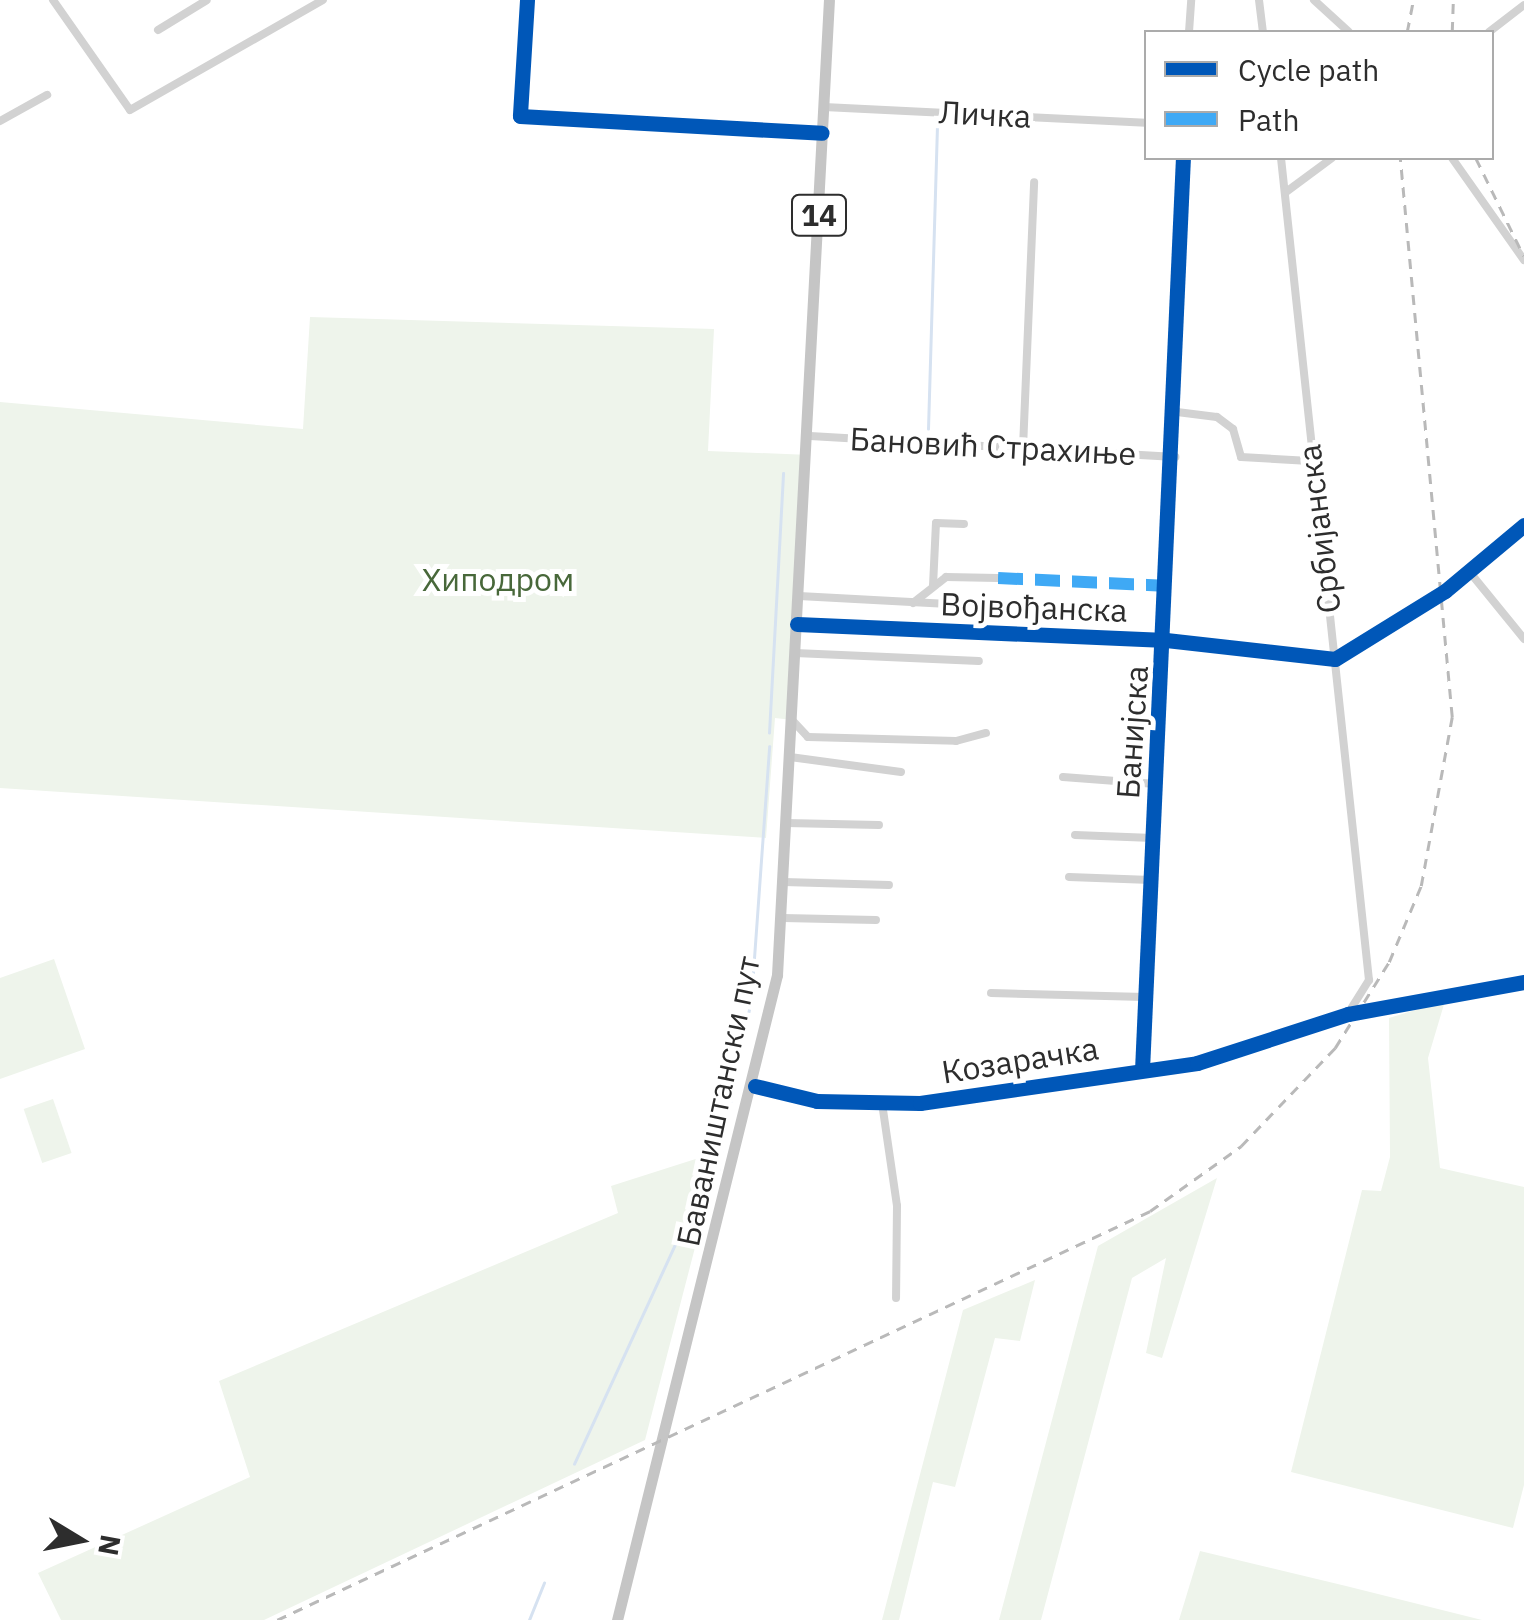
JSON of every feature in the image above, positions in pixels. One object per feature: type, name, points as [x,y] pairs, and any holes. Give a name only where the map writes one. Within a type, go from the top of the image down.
[{"type":"main road","name":"Баваништански пут","points":[[617,1620],[755,1086],[783,918],[830,0]]},
{"type":"street","points":[[53,0],[130,110],[323,0]]},
{"type":"street","points":[[158,30],[190,5],[207,0]]},
{"type":"street","points":[[527,0],[520,116],[822,134]]},
{"type":"street","points":[[1189,30],[1191,0]]},
{"type":"street","points":[[1259,0],[1263,30]]},
{"type":"street","points":[[1314,0],[1347,30]]},
{"type":"street","points":[[1492,30],[1524,5]]},
{"type":"street","points":[[0,122],[47,95]]},
{"type":"street","name":"Личка","points":[[824,107],[1144,122]]},
{"type":"street","name":"Банијска","points":[[1142,1070],[1178,412],[1184,160]]},
{"type":"street","name":"Србијанска","points":[[1281,160],[1310,460],[1369,980],[1348,1014]]},
{"type":"street","points":[[1286,192],[1329,160]]},
{"type":"street","points":[[1453,160],[1524,260]]},
{"type":"street","points":[[1023,448],[1034,182]]},
{"type":"street","points":[[1178,412],[1217,417],[1233,429],[1240,458],[1310,460]]},
{"type":"street","name":"Бановић Страхиње","points":[[810,436],[1175,456]]},
{"type":"street","points":[[933,586],[936,523],[964,524]]},
{"type":"street","points":[[1335,659],[1468,570],[1524,525]]},
{"type":"street","points":[[1468,570],[1524,640]]},
{"type":"street","points":[[914,603],[946,577],[998,578]]},
{"type":"street","points":[[799,596],[986,606]]},
{"type":"street","name":"Војвођанска","points":[[797,624],[1166,640],[1335,659]]},
{"type":"street","points":[[795,653],[979,661]]},
{"type":"street","points":[[792,720],[808,737],[986,733]]},
{"type":"street","points":[[790,757],[900,772]]},
{"type":"street","points":[[1063,777],[1156,784]]},
{"type":"street","points":[[786,822],[879,825]]},
{"type":"street","points":[[1075,835],[1154,838]]},
{"type":"street","points":[[1069,877],[1151,880]]},
{"type":"street","points":[[784,882],[889,886]]},
{"type":"street","points":[[783,918],[876,920]]},
{"type":"street","name":"Козарачка","points":[[755,1086],[816,1102],[882,1103],[1196,1063],[1348,1014],[1524,982]]},
{"type":"street","points":[[991,993],[1145,997]]},
{"type":"street","points":[[882,1103],[896,1206],[896,1298]]},
{"type":"green space","name":"Хиподром","points":[[310,317],[714,329],[708,451],[810,455],[792,720],[775,718],[766,838],[0,788],[0,402],[303,429]]},
{"type":"green space","points":[[54,959],[85,1049],[0,1079],[0,978]]},
{"type":"green space","points":[[1445,1001],[1428,1058],[1440,1168],[1524,1187],[1524,1485],[1513,1528],[1291,1472],[1362,1190],[1381,1191],[1390,1157],[1389,1018]]},
{"type":"green space","points":[[53,1099],[72,1153],[42,1163],[24,1109]]},
{"type":"green space","points":[[705,1156],[711,1186],[645,1440],[264,1620],[61,1620],[38,1573],[250,1477],[219,1381],[618,1213],[611,1186]]},
{"type":"green space","points":[[1217,1178],[1162,1358],[1146,1353],[1166,1258],[1132,1278],[1041,1620],[999,1620],[1098,1246]]},
{"type":"green space","points":[[1035,1280],[1020,1341],[995,1338],[955,1487],[933,1482],[899,1620],[882,1620],[963,1310]]},
{"type":"green space","points":[[1200,1551],[1346,1586],[1482,1620],[1179,1620]]},
{"type":"waterway","points":[[928,429],[937,120]]},
{"type":"waterway","points":[[769,733],[783,473]]},
{"type":"waterway","points":[[735,1077],[751,1000],[769,747]]},
{"type":"waterway","points":[[574,1464],[698,1195],[718,1170],[732,1093]]},
{"type":"waterway","points":[[529,1620],[544,1583]]},
{"type":"railway","points":[[1407,30],[1413,0]]},
{"type":"railway","points":[[1452,30],[1453,0]]},
{"type":"railway","points":[[277,1620],[1150,1211],[1241,1146],[1335,1048],[1389,962],[1421,886],[1452,717],[1400,160]]},
{"type":"railway","points":[[1477,160],[1524,256]]},
{"type":"marked path","points":[[998,578],[1169,586]]},
{"type":"cycle path","points":[[527,0],[520,116],[822,133]]},
{"type":"cycle path","points":[[1142,1070],[1183,160]]},
{"type":"cycle path","points":[[797,624],[1166,640],[1335,659],[1445,591],[1524,525]]},
{"type":"cycle path","points":[[755,1086],[817,1101],[920,1103],[1197,1063],[1348,1014],[1524,982]]}]
